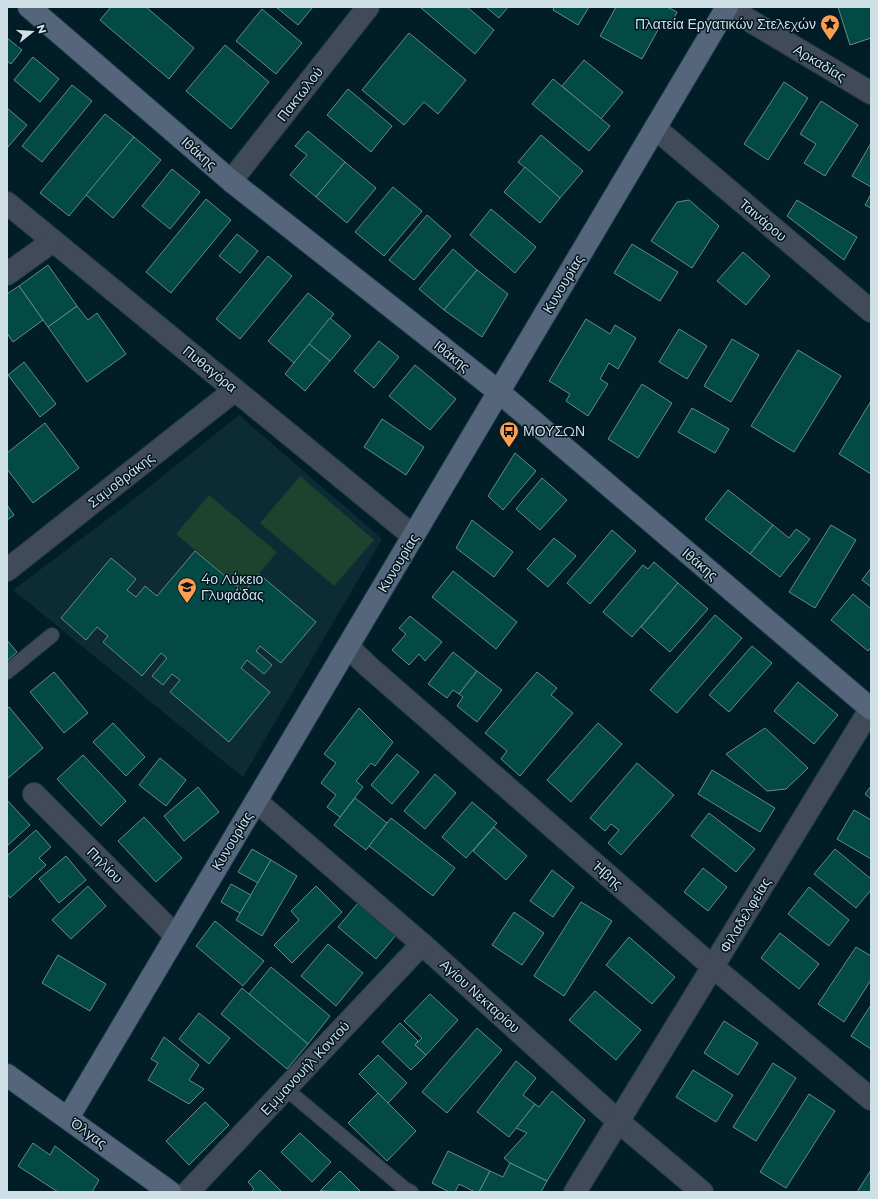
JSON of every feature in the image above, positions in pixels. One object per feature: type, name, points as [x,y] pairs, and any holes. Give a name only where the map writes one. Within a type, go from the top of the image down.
[{"type":"street","name":"Ιθάκης","points":[[29,7],[231,181],[499,392],[871,709]]},
{"type":"street","name":"Πακτωλού","points":[[231,181],[368,7]]},
{"type":"street","name":"Αρκαδίας","points":[[727,7],[871,93]]},
{"type":"street","name":"Κυνουρίας","points":[[68,1118],[727,7]]},
{"type":"street","name":"Ταινάρου","points":[[655,128],[871,311]]},
{"type":"street","name":"Πυθαγόρα","points":[[7,203],[413,536]]},
{"type":"street","points":[[7,274],[53,241]]},
{"type":"street","name":"Σαμοθράκης","points":[[7,570],[235,390]]},
{"type":"street","name":"Ήβης","points":[[348,647],[713,967],[871,1099]]},
{"type":"street","name":"Φιλαδελφείας","points":[[575,1192],[871,709]]},
{"type":"street","name":"Πηλίου","points":[[34,794],[176,936]]},
{"type":"street","name":"Αγίου Νεκταρίου","points":[[256,801],[422,944],[619,1122],[702,1192]]},
{"type":"street","name":"Εμμανουήλ Κοντού","points":[[188,1192],[422,944]]},
{"type":"street","name":"Όλγας","points":[[7,1075],[170,1192]]},
{"type":"lane","points":[[7,672],[52,635]]},
{"type":"lane","points":[[286,1089],[410,1192]]},
{"type":"shaded area","name":"4ο Λύκειο Γλυφάδας","points":[[239,415],[382,539],[243,777],[13,590],[125,506]]},
{"type":"green space","points":[[300,476],[374,540],[334,586],[260,523]]},
{"type":"green space","points":[[209,495],[277,552],[244,592],[176,534]]},
{"type":"building","points":[[111,7],[146,7],[194,48],[169,79],[100,20]]},
{"type":"building","points":[[276,7],[313,7],[298,25]]},
{"type":"building","points":[[420,7],[467,7],[494,30],[475,54]]},
{"type":"building","points":[[486,7],[508,7],[499,18]]},
{"type":"building","points":[[554,7],[589,7],[578,25],[553,10]]},
{"type":"building","points":[[616,7],[667,7],[677,12],[668,30],[660,26],[642,59],[600,36]]},
{"type":"building","points":[[838,7],[871,7],[871,38],[850,45]]},
{"type":"building","points":[[262,9],[302,43],[276,74],[236,41]]},
{"type":"building","points":[[409,33],[466,80],[438,114],[424,102],[404,125],[362,90]]},
{"type":"building","points":[[7,38],[22,50],[11,64],[7,61]]},
{"type":"building","points":[[225,45],[269,82],[231,129],[186,91]]},
{"type":"building","points":[[33,57],[59,79],[40,102],[14,80]]},
{"type":"building","points":[[584,60],[623,92],[601,119],[562,86]]},
{"type":"building","points":[[553,79],[610,126],[589,151],[532,104]]},
{"type":"building","points":[[784,82],[808,98],[768,160],[744,144]]},
{"type":"building","points":[[72,85],[92,101],[42,162],[22,146]]},
{"type":"building","points":[[348,89],[392,126],[371,152],[327,115]]},
{"type":"building","points":[[821,101],[858,125],[825,176],[804,163],[816,144],[800,134]]},
{"type":"building","points":[[7,108],[27,125],[7,148]]},
{"type":"building","points":[[105,114],[134,137],[69,216],[40,193]]},
{"type":"building","points":[[308,131],[345,162],[316,197],[290,175],[307,155],[295,146]]},
{"type":"building","points":[[541,135],[583,171],[560,198],[518,162]]},
{"type":"building","points":[[134,137],[161,160],[113,218],[86,195]]},
{"type":"building","points":[[871,143],[871,187],[852,176]]},
{"type":"building","points":[[345,162],[376,188],[347,223],[316,197]]},
{"type":"building","points":[[525,167],[560,198],[540,223],[504,192]]},
{"type":"building","points":[[172,169],[200,192],[170,229],[142,206]]},
{"type":"building","points":[[393,187],[422,211],[384,256],[355,232]]},
{"type":"building","points":[[871,194],[871,208],[865,205]]},
{"type":"building","points":[[206,199],[231,220],[171,293],[146,272]]},
{"type":"building","points":[[689,200],[719,226],[692,268],[651,241],[677,202]]},
{"type":"building","points":[[797,200],[857,237],[844,260],[787,216]]},
{"type":"building","points":[[491,209],[536,247],[515,273],[470,235]]},
{"type":"building","points":[[427,215],[451,236],[414,280],[389,260]]},
{"type":"building","points":[[237,234],[258,251],[240,273],[219,256]]},
{"type":"building","points":[[632,244],[678,272],[660,301],[614,273]]},
{"type":"building","points":[[453,249],[477,270],[444,310],[419,289]]},
{"type":"building","points":[[743,252],[770,276],[746,305],[717,281]]},
{"type":"building","points":[[268,256],[292,276],[240,339],[216,319]]},
{"type":"building","points":[[48,265],[77,306],[48,327],[19,286]]},
{"type":"building","points":[[477,270],[508,294],[482,337],[444,310]]},
{"type":"building","points":[[19,286],[43,320],[13,342],[7,333],[7,294]]},
{"type":"building","points":[[308,293],[334,314],[294,363],[268,341]]},
{"type":"building","points":[[77,306],[88,320],[97,313],[126,354],[87,382],[48,327]]},
{"type":"building","points":[[330,318],[351,336],[330,361],[309,344]]},
{"type":"building","points":[[586,319],[610,334],[615,325],[636,338],[618,369],[609,363],[600,379],[608,384],[588,416],[566,401],[570,394],[549,381]]},
{"type":"building","points":[[679,329],[707,346],[687,379],[659,362]]},
{"type":"building","points":[[732,339],[759,355],[731,402],[704,386]]},
{"type":"building","points":[[379,341],[399,357],[374,388],[354,371]]},
{"type":"building","points":[[309,344],[330,361],[305,391],[285,374]]},
{"type":"building","points":[[798,350],[841,376],[794,452],[751,426]]},
{"type":"building","points":[[24,362],[56,404],[40,417],[8,375]]},
{"type":"building","points":[[415,365],[456,399],[430,430],[389,396]]},
{"type":"building","points":[[642,384],[672,403],[638,458],[608,439]]},
{"type":"building","points":[[871,401],[871,474],[839,454]]},
{"type":"building","points":[[692,408],[729,429],[715,453],[678,432]]},
{"type":"building","points":[[382,419],[424,447],[406,475],[364,447]]},
{"type":"building","points":[[45,423],[79,468],[33,503],[7,469],[7,453]]},
{"type":"building","points":[[515,453],[536,471],[503,510],[488,496]]},
{"type":"building","points":[[542,478],[567,500],[540,530],[516,509]]},
{"type":"building","points":[[728,490],[773,525],[750,554],[705,519]]},
{"type":"building","points":[[7,505],[14,515],[7,520]]},
{"type":"building","points":[[472,520],[513,552],[494,577],[456,548]]},
{"type":"building","points":[[773,525],[789,538],[796,529],[810,539],[780,577],[750,554]]},
{"type":"building","points":[[831,525],[856,540],[815,608],[789,592]]},
{"type":"building","points":[[612,530],[636,551],[590,604],[567,583]]},
{"type":"building","points":[[554,538],[576,556],[548,587],[527,569]]},
{"type":"building","points":[[195,551],[244,592],[259,574],[316,622],[281,663],[260,646],[256,651],[272,665],[264,674],[247,660],[241,668],[270,692],[229,742],[170,692],[180,680],[172,674],[163,685],[152,676],[167,658],[161,653],[142,676],[103,642],[108,636],[97,627],[86,640],[61,618],[111,558],[136,579],[127,590],[136,597],[145,586],[157,596]]},
{"type":"building","points":[[654,562],[678,583],[632,637],[603,612],[643,565],[648,569]]},
{"type":"building","points":[[871,568],[871,587],[862,580]]},
{"type":"building","points":[[453,571],[517,622],[496,649],[432,597]]},
{"type":"building","points":[[678,583],[708,609],[670,652],[641,627]]},
{"type":"building","points":[[853,594],[871,609],[871,647],[868,651],[831,620]]},
{"type":"building","points":[[715,615],[742,638],[677,713],[650,690]]},
{"type":"building","points":[[410,616],[442,642],[425,661],[419,654],[409,665],[392,650],[406,634],[399,628]]},
{"type":"building","points":[[7,640],[17,652],[7,661]]},
{"type":"building","points":[[752,646],[772,663],[729,712],[709,695]]},
{"type":"building","points":[[453,652],[477,671],[459,694],[453,690],[447,698],[428,684]]},
{"type":"building","points":[[477,671],[502,690],[477,722],[457,706],[463,697],[459,694]]},
{"type":"building","points":[[54,672],[88,713],[64,733],[30,692]]},
{"type":"building","points":[[537,672],[557,688],[551,695],[573,713],[520,776],[501,759],[507,751],[485,733]]},
{"type":"building","points":[[798,682],[838,715],[814,744],[774,711]]},
{"type":"building","points":[[9,707],[43,748],[7,779],[7,709]]},
{"type":"building","points":[[359,708],[393,742],[375,766],[371,763],[356,781],[363,787],[340,817],[327,807],[336,795],[321,783],[336,763],[324,754]]},
{"type":"building","points":[[113,723],[145,757],[126,776],[93,742]]},
{"type":"building","points":[[598,723],[622,744],[571,802],[547,780]]},
{"type":"building","points":[[765,728],[808,768],[786,789],[767,791],[726,754]]},
{"type":"building","points":[[397,754],[419,772],[392,804],[371,785]]},
{"type":"building","points":[[83,755],[126,801],[101,826],[57,779]]},
{"type":"building","points":[[160,758],[186,780],[166,806],[139,785]]},
{"type":"building","points":[[637,763],[674,795],[621,855],[608,843],[619,830],[611,824],[605,831],[590,818]]},
{"type":"building","points":[[712,770],[775,808],[760,832],[698,794]]},
{"type":"building","points":[[435,774],[456,793],[425,829],[404,811]]},
{"type":"building","points":[[871,786],[871,799],[865,794]]},
{"type":"building","points":[[198,787],[219,812],[184,841],[164,816]]},
{"type":"building","points":[[355,798],[387,823],[366,850],[334,825]]},
{"type":"building","points":[[8,801],[30,825],[7,846],[7,802]]},
{"type":"building","points":[[472,802],[497,823],[466,858],[442,837]]},
{"type":"building","points":[[854,810],[871,820],[871,859],[837,839]]},
{"type":"building","points":[[709,813],[755,849],[736,872],[691,836]]},
{"type":"building","points":[[144,817],[182,858],[156,882],[118,841]]},
{"type":"building","points":[[391,818],[455,868],[433,896],[369,846]]},
{"type":"building","points":[[494,827],[527,856],[506,880],[473,851]]},
{"type":"building","points":[[36,830],[51,847],[39,858],[46,865],[10,898],[7,894],[7,856]]},
{"type":"building","points":[[252,849],[271,860],[258,883],[238,872]]},
{"type":"building","points":[[835,849],[871,879],[871,890],[856,908],[814,874]]},
{"type":"building","points":[[66,856],[86,880],[59,903],[39,879]]},
{"type":"building","points":[[271,860],[297,876],[262,936],[236,920]]},
{"type":"building","points":[[703,868],[727,887],[708,911],[684,892]]},
{"type":"building","points":[[552,870],[574,887],[553,917],[530,901]]},
{"type":"building","points":[[231,884],[251,895],[240,913],[221,902]]},
{"type":"building","points":[[88,886],[106,906],[71,939],[52,920]]},
{"type":"building","points":[[316,886],[342,912],[292,963],[274,945],[299,920],[291,911]]},
{"type":"building","points":[[809,887],[849,920],[829,946],[788,914]]},
{"type":"building","points":[[581,902],[612,921],[564,996],[534,976]]},
{"type":"building","points":[[358,903],[396,935],[376,959],[338,927]]},
{"type":"building","points":[[514,912],[544,933],[522,965],[492,945]]},
{"type":"building","points":[[215,921],[264,961],[243,986],[196,946]]},
{"type":"building","points":[[780,933],[819,964],[799,989],[761,958]]},
{"type":"building","points":[[629,937],[675,977],[652,1004],[606,965]]},
{"type":"building","points":[[328,944],[363,973],[336,1006],[301,976]]},
{"type":"building","points":[[856,947],[871,956],[871,980],[844,1022],[818,1004]]},
{"type":"building","points":[[58,955],[106,984],[90,1011],[42,983]]},
{"type":"building","points":[[271,967],[330,1016],[308,1044],[249,994]]},
{"type":"building","points":[[242,988],[308,1044],[287,1069],[221,1014]]},
{"type":"building","points":[[595,991],[641,1030],[616,1060],[569,1020]]},
{"type":"building","points":[[430,994],[458,1020],[426,1055],[415,1045],[422,1038],[404,1021]]},
{"type":"building","points":[[871,1005],[871,1049],[851,1036]]},
{"type":"building","points":[[199,1013],[230,1038],[209,1064],[179,1039]]},
{"type":"building","points":[[724,1021],[758,1043],[738,1075],[704,1053]]},
{"type":"building","points":[[400,1023],[418,1041],[415,1045],[426,1055],[411,1070],[382,1042]]},
{"type":"building","points":[[477,1028],[502,1050],[447,1113],[422,1092]]},
{"type":"building","points":[[164,1037],[199,1065],[189,1080],[204,1089],[189,1104],[148,1080],[158,1063],[151,1059]]},
{"type":"building","points":[[378,1055],[407,1083],[388,1103],[359,1074]]},
{"type":"building","points":[[516,1061],[536,1078],[523,1095],[535,1104],[509,1137],[477,1112]]},
{"type":"building","points":[[773,1063],[796,1078],[756,1141],[733,1127]]},
{"type":"building","points":[[693,1070],[733,1095],[716,1122],[676,1097]]},
{"type":"building","points":[[552,1091],[585,1120],[547,1181],[510,1163],[504,1158],[527,1133],[516,1128],[535,1104],[539,1107]]},
{"type":"building","points":[[378,1093],[416,1131],[387,1161],[348,1123]]},
{"type":"building","points":[[809,1094],[835,1111],[786,1188],[760,1172]]},
{"type":"building","points":[[205,1102],[229,1125],[189,1165],[166,1141]]},
{"type":"building","points":[[300,1133],[331,1162],[312,1182],[281,1152]]},
{"type":"building","points":[[33,1143],[50,1155],[55,1146],[99,1180],[92,1192],[58,1192],[18,1166]]},
{"type":"building","points":[[448,1151],[490,1171],[479,1192],[475,1192],[459,1184],[455,1192],[449,1192],[432,1183]]},
{"type":"building","points":[[510,1163],[547,1181],[541,1192],[479,1192],[490,1171],[503,1177]]},
{"type":"building","points":[[260,1170],[282,1192],[251,1192],[254,1189],[248,1182]]},
{"type":"building","points":[[871,1170],[871,1192],[857,1192]]},
{"type":"building","points":[[340,1171],[361,1192],[320,1191]]},
{"type":"place","name":"Πλατεία Εργατικών Στελεχών","points":[[830,41]]},
{"type":"place","name":"ΜΟΥΣΩΝ","points":[[509,448]]},
{"type":"place","name":"4ο Λύκειο Γλυφάδας","points":[[187,604]]}]
